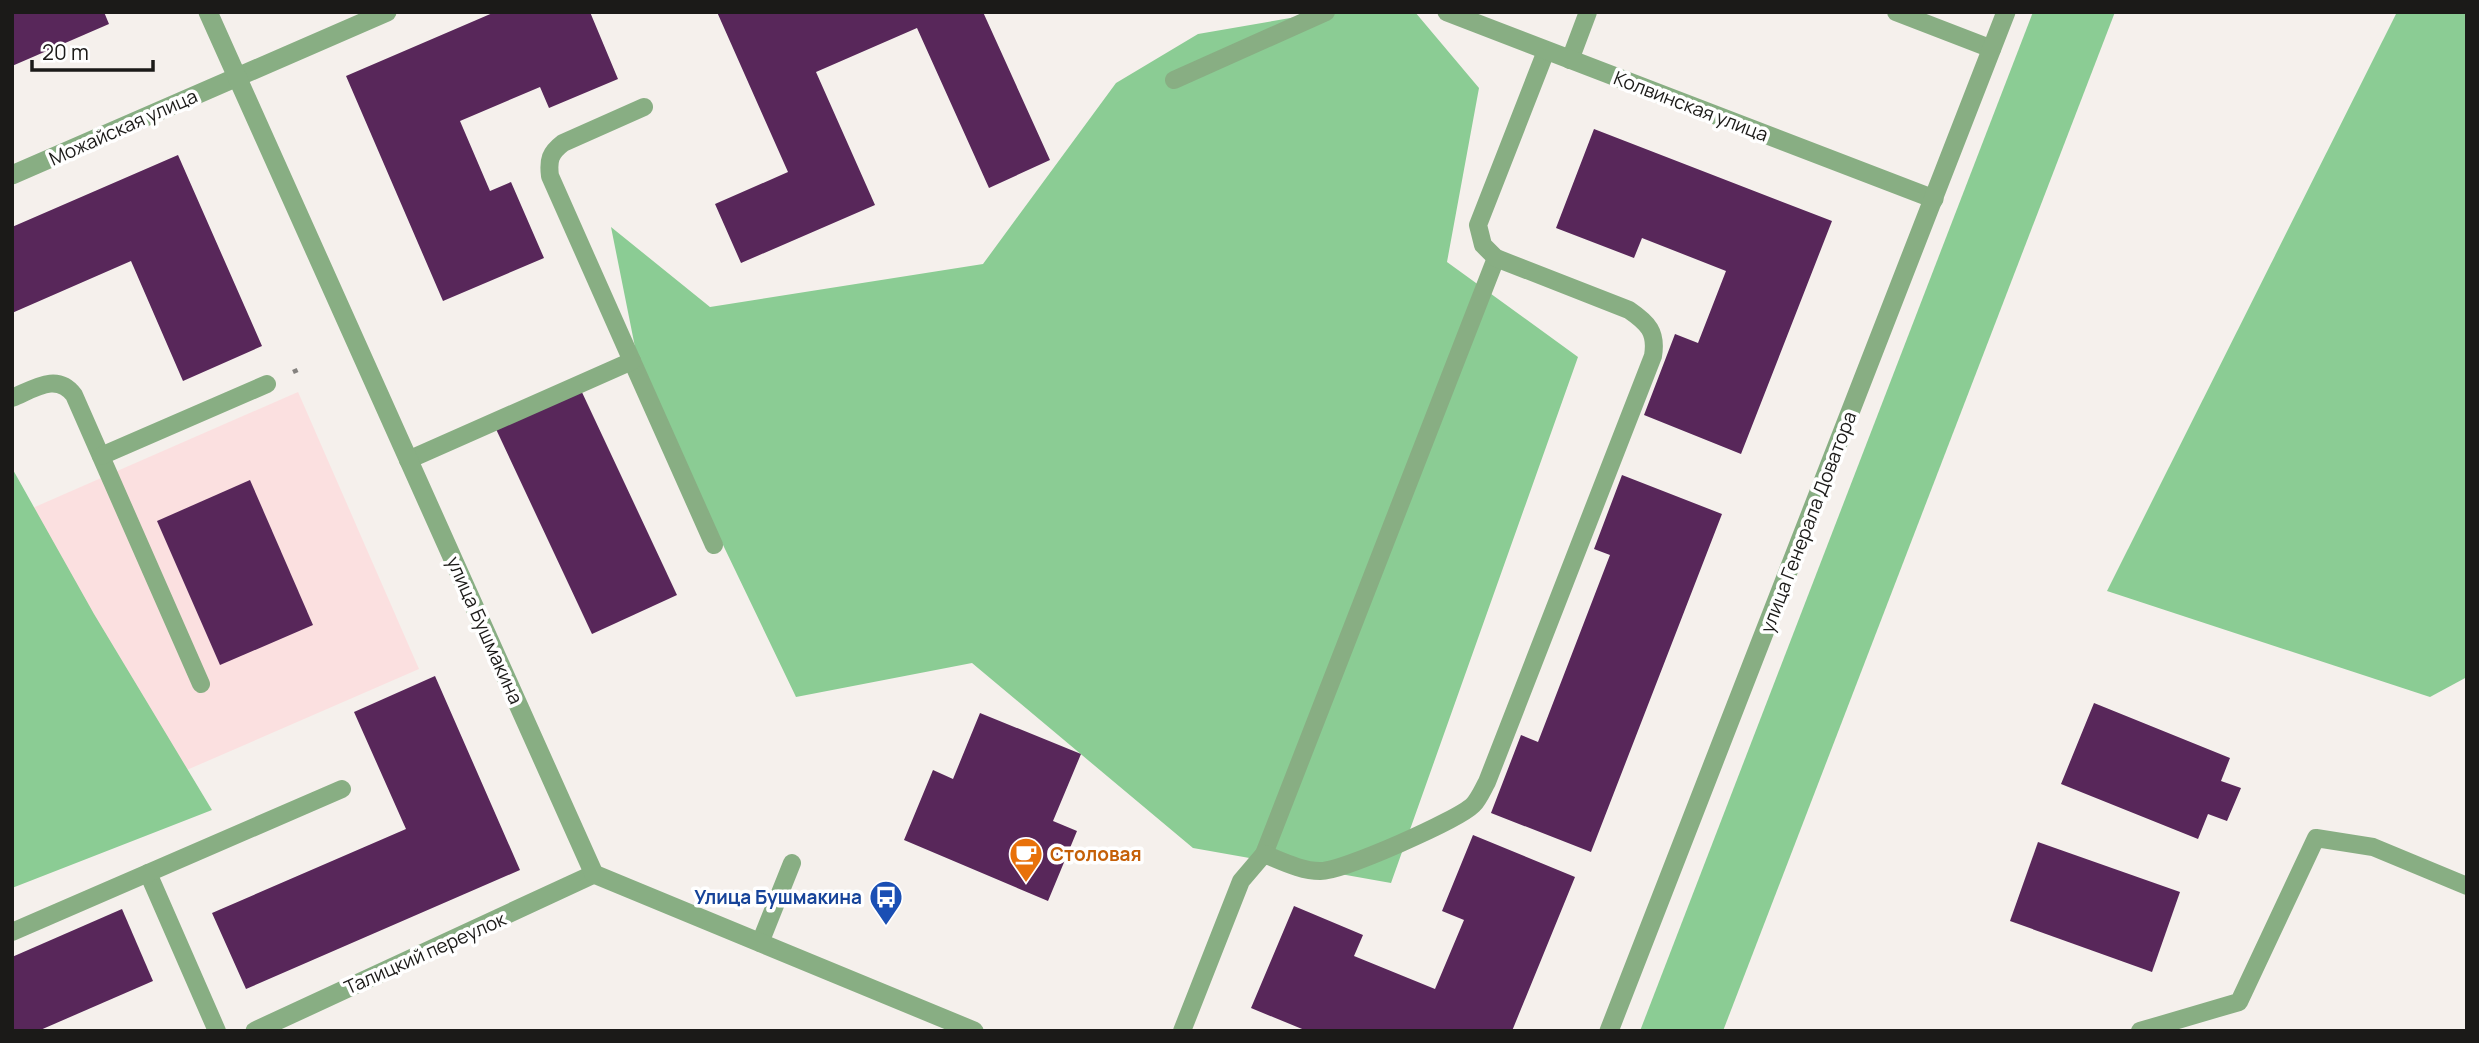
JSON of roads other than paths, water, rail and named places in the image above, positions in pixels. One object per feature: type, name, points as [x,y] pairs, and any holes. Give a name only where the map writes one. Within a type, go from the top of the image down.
[{"type":"street","name":"улица Бушмакина","points":[[208,12],[594,874]]},
{"type":"street","name":"Можайская улица","points":[[12,175],[387,12]]},
{"type":"street","name":"Колвинская улица","points":[[1447,12],[1934,199]]},
{"type":"street","name":"улица Генерала Доватора","points":[[1609,1031],[2006,12]]},
{"type":"street","points":[[594,874],[974,1031]]},
{"type":"street","name":"Талицкий переулок","points":[[255,1031],[594,874]]},
{"type":"lane","points":[[1174,80],[1326,12]]},
{"type":"lane","points":[[1570,60],[1588,12]]},
{"type":"lane","points":[[1896,12],[1992,48]]},
{"type":"lane","points":[[1264,854],[1298,867],[1322,872],[1452,819],[1473,804],[1487,782],[1653,356],[1656,339],[1647,322],[1629,310],[1496,258],[1483,244],[1478,225],[1546,51]]},
{"type":"lane","points":[[644,107],[553,150],[548,163],[550,176],[714,545]]},
{"type":"lane","points":[[1182,1031],[1241,881],[1264,854],[1496,258]]},
{"type":"lane","points":[[408,460],[632,361]]},
{"type":"lane","points":[[12,398],[47,383],[58,382],[68,387],[201,684]]},
{"type":"lane","points":[[101,456],[267,384]]},
{"type":"lane","points":[[12,932],[342,789]]},
{"type":"lane","points":[[2140,1031],[2239,1002],[2316,838],[2372,847],[2467,886]]},
{"type":"lane","points":[[760,943],[792,863]]},
{"type":"lane","points":[[148,873],[218,1031]]},
{"type":"place","name":"Столовая","points":[[1026,884]]},
{"type":"place","name":"Улица Бушмакина","points":[[886,927]]}]
